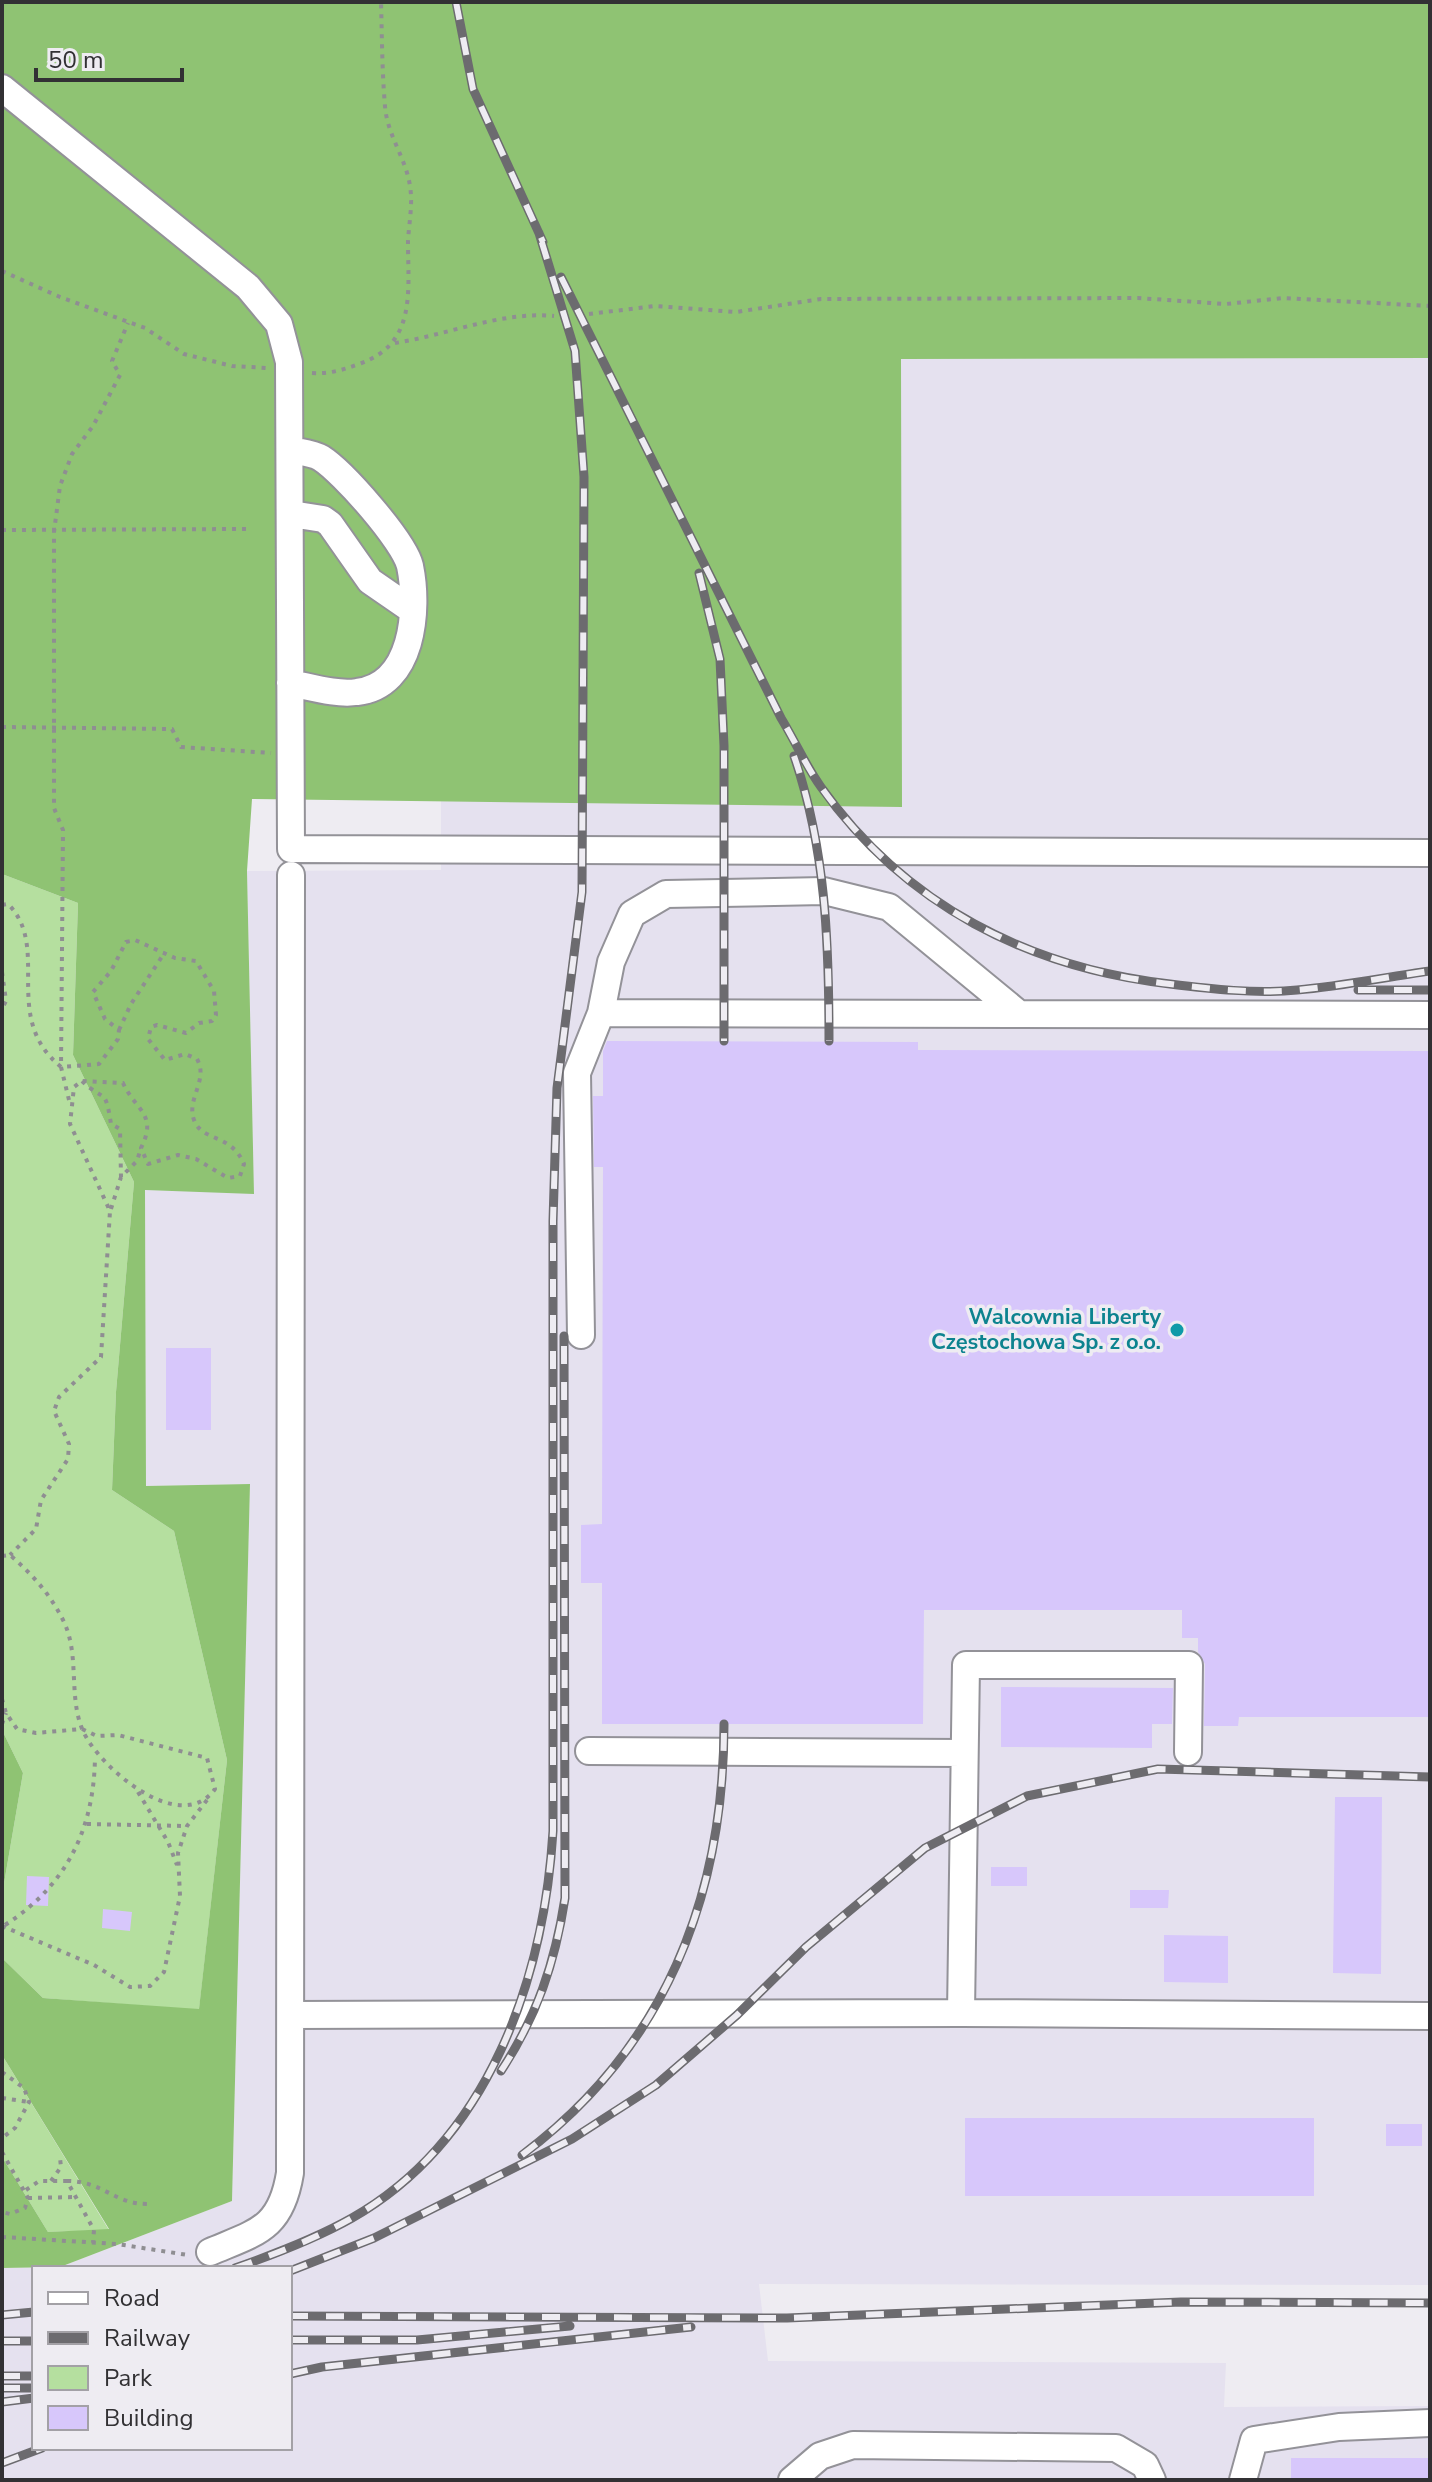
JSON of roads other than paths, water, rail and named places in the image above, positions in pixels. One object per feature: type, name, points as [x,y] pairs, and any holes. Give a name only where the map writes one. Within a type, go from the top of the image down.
[{"type":"street","points":[[2,88],[262,300],[279,324],[289,369],[291,450],[291,849],[1430,853]]},
{"type":"street","points":[[290,683],[357,693],[384,683],[404,660],[412,610],[410,565],[393,532],[320,458],[291,450]]},
{"type":"street","points":[[323,519],[336,474]]},
{"type":"street","points":[[291,514],[323,519],[370,581],[412,610]]},
{"type":"street","points":[[210,2252],[265,2229],[285,2202],[290,2173],[291,875]]},
{"type":"street","points":[[581,1335],[577,1073],[601,1013],[611,962],[632,914],[666,894],[824,891],[889,907],[1019,1014]]},
{"type":"street","points":[[601,1013],[1430,1015]]},
{"type":"street","points":[[961,2013],[966,1665],[1189,1665],[1188,1752]]},
{"type":"street","points":[[589,1751],[964,1753]]},
{"type":"street","points":[[291,2015],[961,2013],[1430,2016]]},
{"type":"street","points":[[1243,2480],[1254,2440],[1339,2427],[1430,2423]]},
{"type":"street","points":[[792,2480],[820,2456],[853,2445],[1116,2448],[1145,2465],[1152,2480]]},
{"type":"railway","points":[[456,2],[473,89],[543,242]]},
{"type":"railway","points":[[240,2266],[295,2246],[352,2218],[400,2185],[440,2145],[473,2100],[500,2051],[522,1998],[537,1943],[547,1887],[553,1831],[553,1221],[557,1088],[582,892],[584,477],[575,351],[539,233]]},
{"type":"railway","points":[[561,277],[805,762],[854,829],[891,865],[931,897],[974,924],[1020,946],[1118,976],[1170,984],[1281,991],[1430,971]]},
{"type":"railway","points":[[699,573],[720,659],[724,746],[724,1041]]},
{"type":"railway","points":[[794,756],[813,826],[824,897],[829,1041]]},
{"type":"railway","points":[[1358,990],[1430,990]]},
{"type":"railway","points":[[501,2071],[525,2030],[543,1988],[556,1945],[565,1898],[564,1336]]},
{"type":"railway","points":[[522,2155],[571,2113],[613,2067],[648,2018],[676,1965],[698,1909],[712,1850],[721,1788],[724,1724]]},
{"type":"railway","points":[[292,2270],[374,2238],[572,2139],[656,2085],[737,2015],[806,1947],[925,1848],[1027,1796],[1158,1769],[1430,1777]]},
{"type":"railway","points":[[292,2316],[787,2318],[1181,2302],[1430,2303]]},
{"type":"railway","points":[[2,2315],[32,2312]]},
{"type":"railway","points":[[292,2340],[417,2340],[570,2326]]},
{"type":"railway","points":[[292,2374],[322,2367],[691,2327]]},
{"type":"railway","points":[[2,2341],[32,2341]]},
{"type":"railway","points":[[2,2376],[32,2376]]},
{"type":"railway","points":[[2,2388],[32,2388]]},
{"type":"railway","points":[[2,2402],[32,2398]]},
{"type":"railway","points":[[2,2463],[37,2450]]},
{"type":"place","name":"Walcownia Liberty Częstochowa Sp. z o.o.","points":[[1177,1330]]}]
